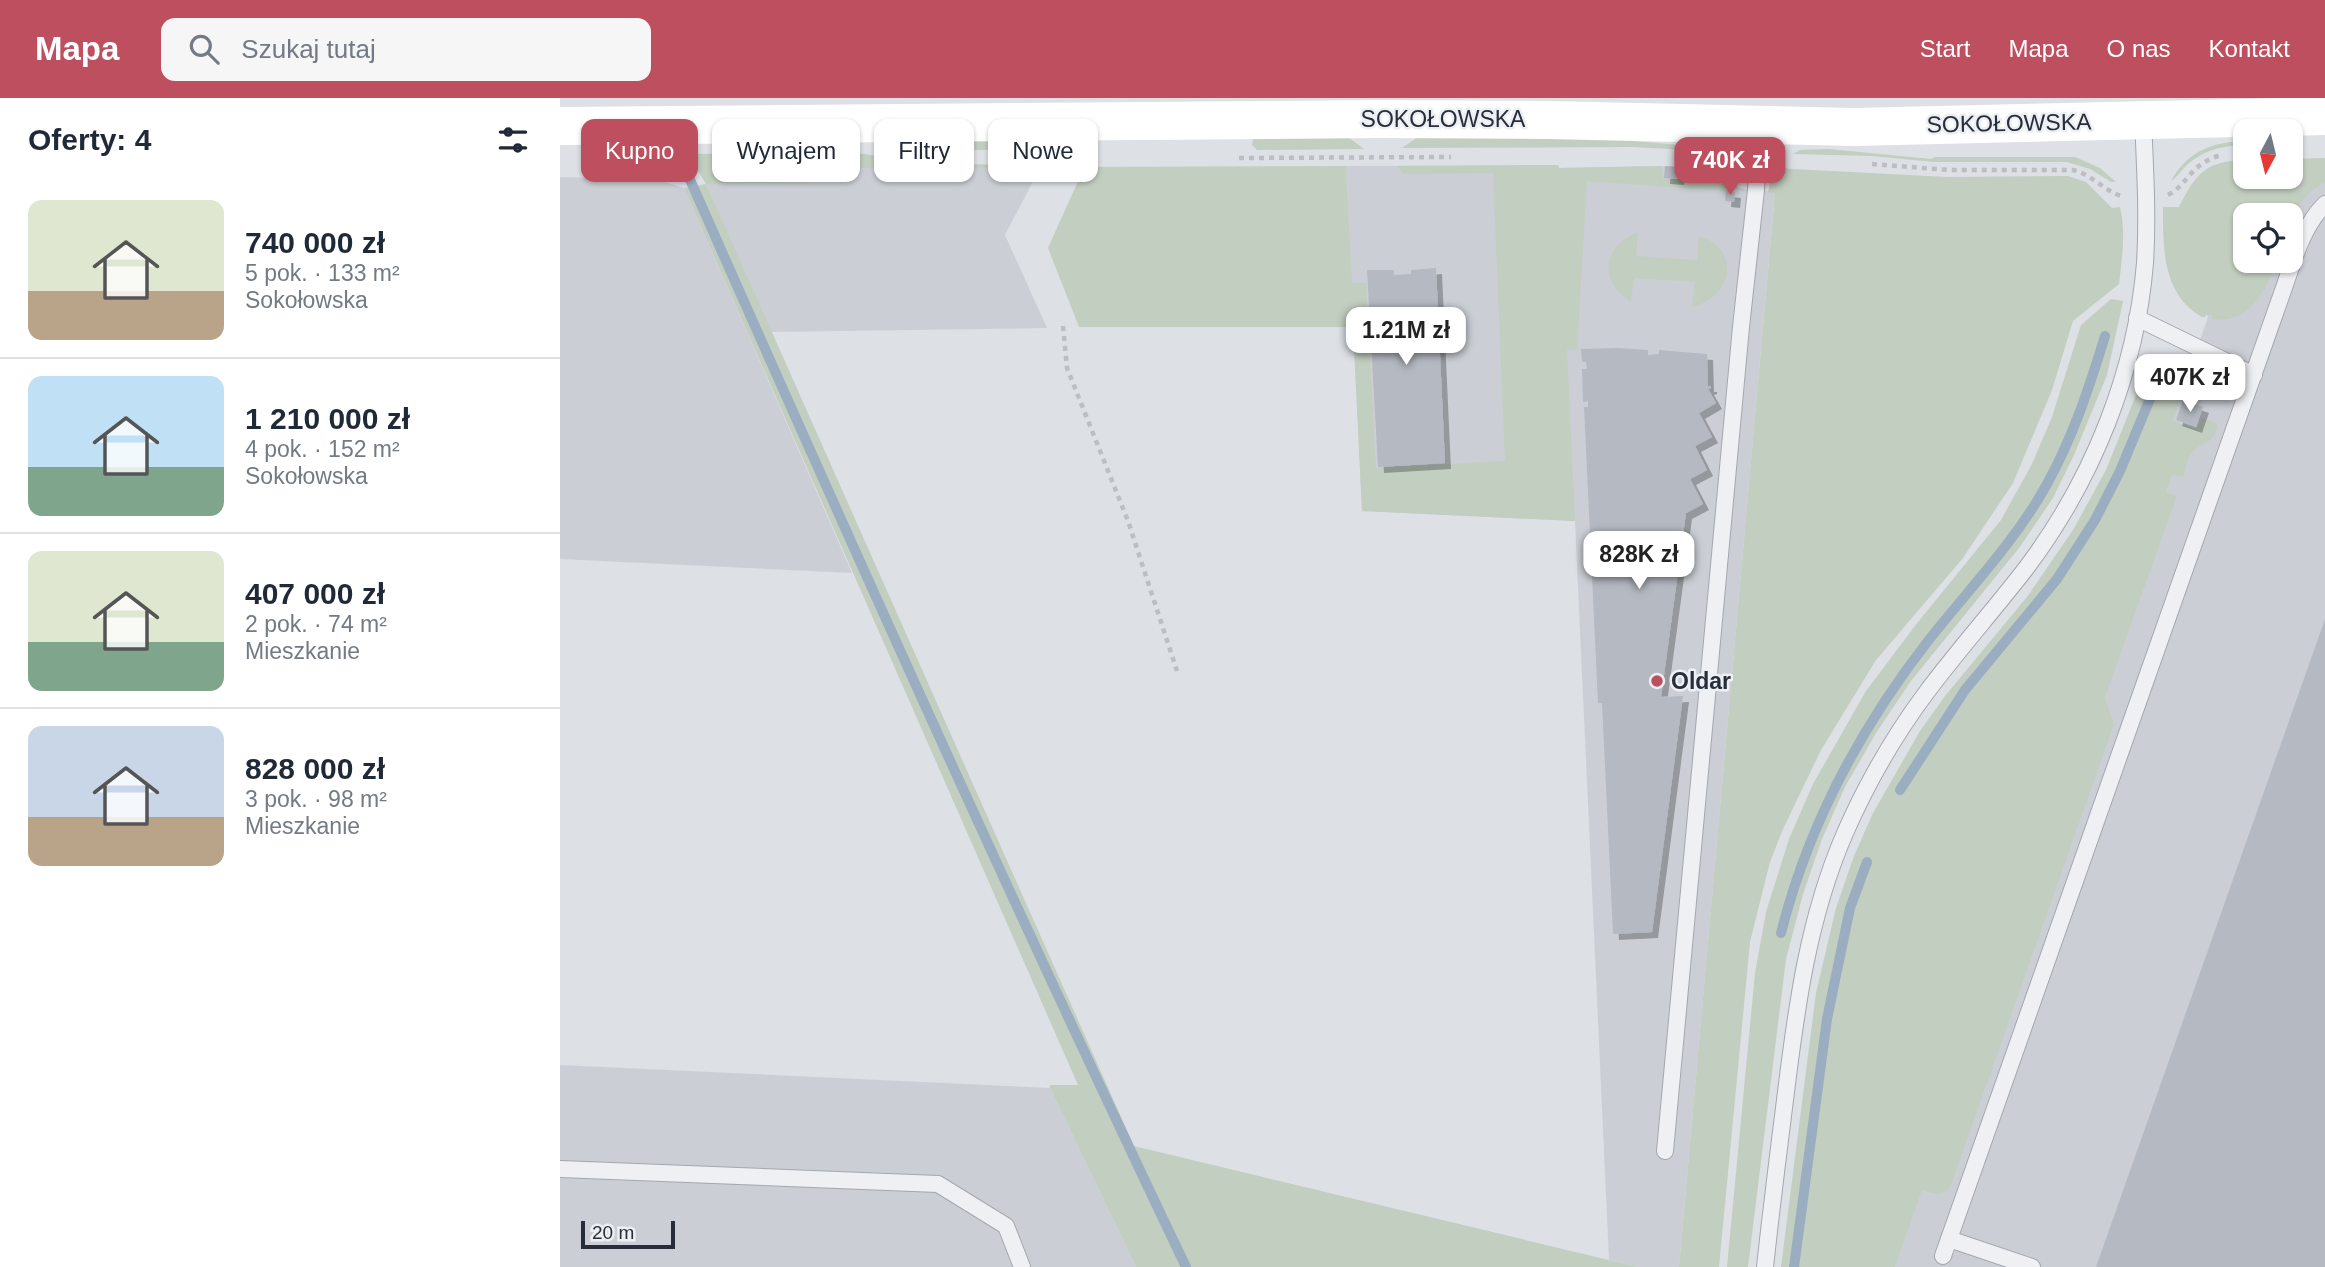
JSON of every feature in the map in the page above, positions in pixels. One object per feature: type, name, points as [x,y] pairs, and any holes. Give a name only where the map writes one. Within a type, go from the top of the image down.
[{"type":"street","name":"SOKOŁOWSKA","points":[[560,126],[678,112],[1536,120],[1854,127],[2325,116]]},
{"type":"lane","points":[[1765,1267],[1790,1052],[1803,971],[1821,898],[1841,843],[1874,776],[1906,722],[2026,568],[2072,498],[2119,392],[2137,318],[2145,263],[2143,119]]},
{"type":"lane","points":[[1665,1151],[1756,190],[1759,125]]},
{"type":"lane","points":[[1943,1255],[2304,233],[2325,204]]},
{"type":"lane","points":[[2137,318],[2253,375]]},
{"type":"lane","points":[[560,1169],[938,1184],[1006,1226],[1022,1267]]},
{"type":"lane","points":[[1949,1239],[2032,1267]]},
{"type":"path","points":[[2166,195],[2171,194],[2193,168],[2202,162],[2220,155],[2232,154]]},
{"type":"path","points":[[1232,158],[1458,157]]},
{"type":"path","points":[[1863,163],[1948,170],[2073,170],[2091,177],[2115,196],[2124,196]]},
{"type":"path","points":[[1063,326],[1067,368],[1128,521],[1177,671]]},
{"type":"shaded area","points":[[2325,162],[2325,1267],[1878,1267],[2208,317],[2201,302],[2233,206],[2233,273],[2303,273],[2303,203],[2234,203],[2239,189],[2303,189],[2303,172]]},
{"type":"shaded area","name":"Oldar","points":[[1558,165],[1559,168],[1662,166],[1731,169],[1738,188],[1775,192],[1679,1267],[1638,1267],[1609,1260],[1575,521],[1362,511],[1346,166]]},
{"type":"shaded area","points":[[860,168],[874,168],[874,182],[974,182],[974,168],[988,168],[988,182],[1033,182],[1005,235],[1047,328],[770,332],[706,184],[860,182]]},
{"type":"shaded area","points":[[560,177],[581,178],[581,182],[665,182],[684,188],[852,573],[560,559]]},
{"type":"shaded area","points":[[560,1065],[1050,1088],[1136,1267],[560,1267]]},
{"type":"green space","points":[[1348,137],[1364,149],[1257,150],[1252,145],[1253,138]]},
{"type":"green space","points":[[1418,137],[1621,140],[1717,148],[1725,152],[1632,147],[1402,148]]},
{"type":"green space","points":[[974,139],[988,139],[988,150],[974,150]]},
{"type":"green space","points":[[2233,142],[2233,146],[2204,153],[2171,181],[2193,155],[2222,143]]},
{"type":"green space","points":[[1829,149],[1931,159],[2075,157],[2100,168],[2116,182],[2111,182],[2090,169],[2067,162],[1934,162],[1872,156],[1793,154],[1800,150]]},
{"type":"green space","points":[[698,154],[712,154],[712,182],[847,182],[706,184],[698,171]]},
{"type":"green space","points":[[860,154],[874,155],[874,168],[860,168]]},
{"type":"green space","points":[[2325,158],[2325,183],[2314,189],[2301,203],[2233,203],[2233,273],[2272,273],[2261,294],[2247,311],[2237,316],[2212,319],[2212,315],[2207,314],[2202,317],[2179,296],[2172,283],[2163,238],[2163,207],[2179,207],[2197,177],[2211,166],[2232,161],[2233,189],[2303,189],[2303,159]]},
{"type":"green space","points":[[974,164],[988,164],[988,168],[974,168]]},
{"type":"green space","points":[[1346,166],[1352,283],[1366,283],[1376,468],[1505,461],[1493,173],[1403,174],[1397,166],[1662,166],[1663,178],[1679,180],[1681,167],[1731,169],[1738,188],[1733,191],[1587,181],[1577,350],[1567,350],[1575,521],[1362,511],[1353,327],[1079,327],[1048,248],[1078,182],[1098,182],[1098,167]]},
{"type":"green space","points":[[1773,168],[1947,177],[2068,176],[2086,182],[2112,208],[2120,207],[2123,226],[2122,255],[2119,284],[2073,321],[2052,390],[2013,483],[1963,558],[1876,660],[1821,750],[1783,829],[1770,862],[1750,942],[1719,1267],[1679,1267],[1775,193],[1768,192]]},
{"type":"green space","points":[[706,184],[1134,1146],[1638,1267],[1136,1267],[1050,1088],[1050,1085],[1078,1085],[684,188]]},
{"type":"green space","points":[[1638,232],[1636,256],[1697,260],[1699,236],[1712,242],[1722,251],[1726,261],[1724,283],[1706,302],[1692,307],[1695,282],[1634,278],[1631,302],[1620,294],[1613,284],[1609,264],[1617,246]]},
{"type":"green space","points":[[2111,299],[2123,301],[2107,375],[2053,498],[2019,548],[1911,681],[1876,733],[1845,787],[1822,839],[1803,894],[1786,959],[1748,1267],[1727,1267],[1755,973],[1766,912],[1789,839],[1813,784],[1866,691],[2001,520],[2032,464],[2052,417],[2081,325]]},
{"type":"green space","points":[[2169,357],[2197,390],[2192,401],[2181,397],[2173,421],[2197,429],[2202,418],[2218,424],[2210,440],[2191,454],[2183,477],[2172,475],[2166,492],[2177,496],[2105,697],[2114,724],[1951,1185],[1941,1193],[1922,1190],[1895,1267],[1781,1267],[1816,993],[1836,908],[1854,856],[1873,813],[1920,731],[1945,696],[2027,597],[2073,530],[2106,470],[2146,370],[2160,359]]},
{"type":"building","points":[[1665,166],[1679,167],[1678,179],[1664,178]]},
{"type":"building","points":[[1726,191],[1735,192],[1734,202],[1725,201]]},
{"type":"building","points":[[1436,268],[1445,463],[1378,467],[1367,270],[1394,270],[1394,275],[1411,274],[1411,270]]},
{"type":"building","points":[[1581,349],[1648,350],[1648,355],[1659,354],[1659,350],[1707,354],[1708,386],[1711,386],[1708,389],[1716,403],[1699,413],[1712,437],[1695,446],[1707,470],[1690,479],[1703,504],[1686,513],[1661,697],[1683,696],[1652,932],[1613,934],[1602,703],[1598,703],[1584,407],[1588,407],[1588,401],[1583,402],[1582,369],[1587,369],[1586,362],[1582,362]]},
{"type":"building","points":[[2183,400],[2203,407],[2196,427],[2176,420]]},
{"type":"building","points":[[2325,619],[2325,1267],[2096,1267]]},
{"type":"waterway","points":[[691,182],[931,718],[1186,1267]]},
{"type":"waterway","points":[[1781,933],[1806,854],[1859,743],[1904,674],[2021,526],[2047,484],[2073,430],[2105,336]]},
{"type":"waterway","points":[[1900,790],[1965,690],[2057,579],[2095,520],[2120,471],[2152,394]]},
{"type":"waterway","points":[[1794,1267],[1827,1019],[1850,908],[1867,862]]},
{"type":"place","name":"Oldar","points":[[1657,681]]}]
